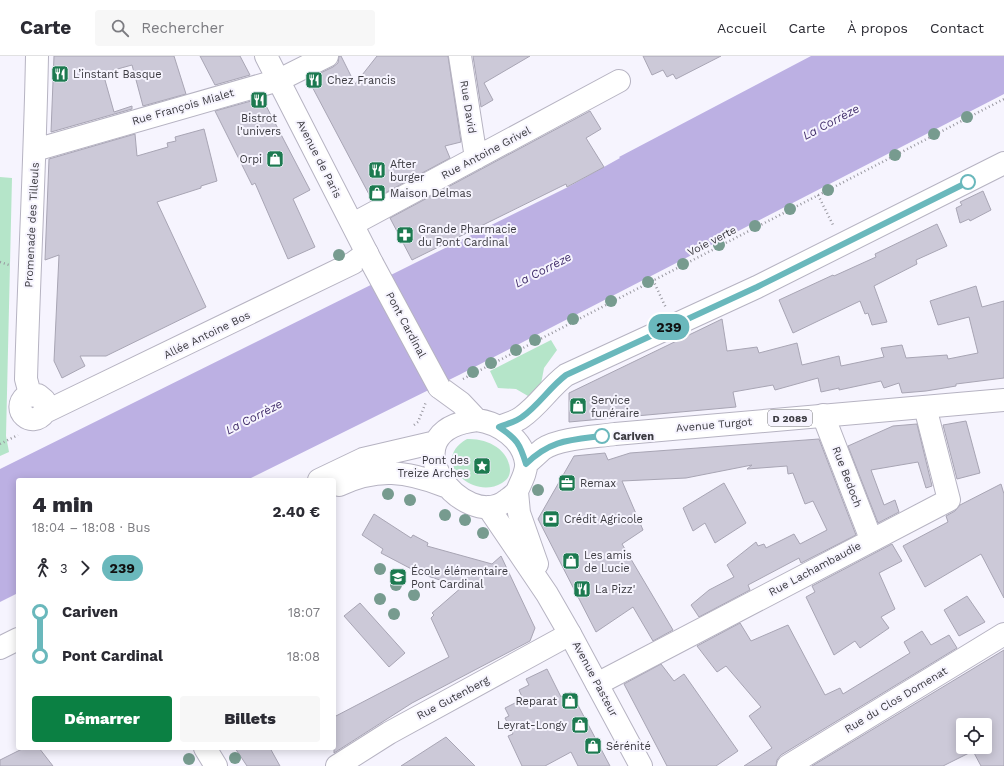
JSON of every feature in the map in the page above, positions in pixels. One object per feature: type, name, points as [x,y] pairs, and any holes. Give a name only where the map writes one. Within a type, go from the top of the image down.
[{"type":"street","name":"Promenade des Tilleuls","points":[[37,56],[36,150],[29,272],[26,379],[30,394],[38,395],[44,400],[45,412]]},
{"type":"street","name":"Avenue de Paris","points":[[266,56],[370,258]]},
{"type":"street","name":"Rue François Mialet","points":[[36,150],[279,80],[327,56]]},
{"type":"street","name":"Rue David","points":[[460,56],[476,158]]},
{"type":"street","name":"Rue Antoine Grivel","points":[[352,224],[619,81]]},
{"type":"street","points":[[499,427],[520,419],[532,409],[551,386],[566,375],[757,287],[1004,163]]},
{"type":"street","name":"Pont Cardinal","points":[[370,258],[436,391]]},
{"type":"street","name":"Allée Antoine Bos","points":[[45,412],[252,314],[354,263],[370,258]]},
{"type":"street","points":[[436,391],[461,403],[477,420]]},
{"type":"street","points":[[436,391],[441,435],[434,459],[445,486]]},
{"type":"street","name":"Avenue Turgot","points":[[526,464],[544,448],[576,439],[823,415],[1004,400]]},
{"type":"street","name":"Rue Lachambaudie","points":[[597,684],[871,539],[949,500],[925,407]]},
{"type":"street","name":"Rue Bedoch","points":[[823,415],[871,539]]},
{"type":"street","points":[[323,478],[363,459],[441,435],[464,422],[477,420],[488,422],[513,436],[520,446],[526,464],[516,492],[503,503],[488,507],[471,504],[445,486],[403,473],[384,472],[361,476],[336,487]]},
{"type":"street","name":"Avenue Pasteur","points":[[516,492],[519,513],[547,594]]},
{"type":"street","name":"Avenue Pasteur","points":[[488,507],[547,594],[641,766]]},
{"type":"street","name":"Rue Gutenberg","points":[[338,766],[389,733],[570,634]]},
{"type":"street","name":"Rue du Clos Domenat","points":[[788,766],[1004,634]]},
{"type":"street","points":[[0,648],[16,640]]},
{"type":"street","points":[[206,750],[216,766]]},
{"type":"path","name":"Voie verte","points":[[436,391],[1004,99]]},
{"type":"path","points":[[418,422],[436,391]]},
{"type":"green space","points":[[0,177],[12,178],[6,436],[9,452],[0,456]]},
{"type":"green space","points":[[551,340],[557,350],[544,368],[541,384],[528,396],[516,389],[498,388],[490,371]]},
{"type":"green space","points":[[467,439],[482,440],[496,446],[506,456],[510,470],[509,476],[505,481],[490,487],[479,487],[468,483],[459,476],[453,467],[452,457],[456,448]]},
{"type":"water","name":"La Corrèze","points":[[811,56],[1004,56],[1004,94],[459,375],[251,478],[16,478],[16,594],[0,602],[0,469],[568,187],[620,158],[619,157]]},
{"type":"building","points":[[54,56],[174,56],[186,94],[143,106],[132,65],[103,73],[114,112],[132,106],[132,109],[51,132]]},
{"type":"building","points":[[200,56],[240,56],[250,75],[215,85]]},
{"type":"building","points":[[339,56],[341,56],[355,84],[377,56],[448,56],[461,142],[445,146],[450,158],[372,200],[308,79],[333,67],[338,63]]},
{"type":"building","points":[[473,56],[530,56],[484,83],[493,100],[481,107]]},
{"type":"building","points":[[643,56],[721,56],[676,79],[673,74],[667,77],[663,70],[652,75]]},
{"type":"building","points":[[262,98],[310,190],[293,199],[315,247],[288,259],[255,183],[252,185],[215,111]]},
{"type":"building","points":[[590,111],[601,129],[586,138],[604,167],[567,187],[566,184],[412,260],[390,218]]},
{"type":"building","points":[[204,129],[217,181],[201,186],[201,188],[157,202],[206,307],[106,356],[80,356],[85,366],[62,378],[54,361],[59,255],[45,260],[49,159],[135,134],[137,156],[168,147],[167,143],[176,141],[175,137]]},
{"type":"building","points":[[983,191],[991,210],[970,221],[969,219],[960,223],[956,208],[962,205],[960,202]]},
{"type":"building","points":[[937,224],[947,246],[916,260],[917,264],[874,286],[887,322],[872,325],[868,313],[865,314],[860,301],[793,333],[779,300],[876,257],[875,254]]},
{"type":"building","points":[[976,286],[982,307],[1004,301],[1004,378],[956,384],[956,386],[926,391],[902,393],[899,383],[884,388],[881,381],[839,390],[839,388],[821,392],[818,378],[775,390],[773,385],[733,392],[736,407],[569,422],[569,393],[722,319],[727,351],[757,347],[759,353],[797,343],[802,365],[839,356],[841,366],[884,357],[881,348],[902,345],[906,358],[947,355],[948,359],[978,353],[969,317],[938,325],[930,301]]},
{"type":"building","points":[[966,421],[980,473],[957,479],[943,425]]},
{"type":"building","points":[[917,424],[932,486],[926,488],[918,462],[871,470],[884,505],[895,500],[899,512],[878,523],[848,446],[893,426]]},
{"type":"building","points":[[819,439],[856,535],[801,563],[799,558],[748,585],[750,590],[699,617],[691,605],[709,590],[734,577],[727,565],[756,542],[758,546],[764,544],[766,548],[794,534],[800,544],[827,530],[813,501],[805,504],[793,473],[788,474],[787,466],[747,469],[752,465],[686,478],[622,481],[643,530],[622,544],[673,630],[653,641],[633,607],[596,632],[538,519],[574,456],[605,453],[608,460],[630,453]]},
{"type":"building","points":[[724,483],[746,523],[715,543],[705,523],[693,531],[683,508]]},
{"type":"building","points":[[1001,484],[1004,494],[1004,598],[981,554],[925,587],[903,546],[948,522],[946,516],[955,511],[960,505]]},
{"type":"building","points":[[374,514],[411,538],[413,535],[428,543],[427,546],[492,564],[501,556],[535,628],[530,641],[412,703],[334,753],[334,750],[336,750],[336,716],[449,657],[431,618],[434,615],[432,613],[462,587],[421,574],[381,553],[383,549],[362,535]]},
{"type":"building","points":[[892,544],[902,561],[879,573],[895,609],[881,617],[889,628],[860,648],[855,641],[834,655],[806,597],[815,592],[812,586]]},
{"type":"building","points":[[967,596],[985,622],[959,636],[944,610]]},
{"type":"building","points":[[360,603],[405,653],[389,667],[344,616]]},
{"type":"building","points":[[740,623],[751,641],[788,625],[825,695],[840,688],[843,694],[910,653],[904,642],[922,631],[931,645],[949,635],[957,648],[781,755],[777,760],[776,766],[744,766],[772,748],[749,716],[761,707],[726,666],[717,672],[697,646]]},
{"type":"building","points":[[1004,650],[1004,766],[981,766],[975,754],[992,754],[992,718],[956,718],[956,754],[967,754],[943,766],[812,766]]},
{"type":"building","points":[[661,664],[674,681],[684,674],[738,751],[716,766],[667,766],[624,684]]},
{"type":"building","points":[[547,669],[561,697],[571,692],[610,766],[578,766],[571,752],[545,766],[522,766],[508,736],[513,734],[505,718],[509,716],[505,708],[523,699],[519,690],[529,685],[526,679]]},
{"type":"building","points":[[446,737],[475,766],[401,766]]},
{"type":"building","points":[[20,750],[41,750],[53,766],[0,766],[0,760]]},
{"type":"building","points":[[236,750],[271,750],[280,766],[247,766]]},
{"type":"bus line","name":"239","points":[[602,436],[576,439],[544,448],[526,464],[520,446],[513,436],[499,427],[520,419],[532,409],[551,386],[566,375],[757,287],[968,182]]},
{"type":"place","name":"L’instant Basque","points":[[60,74]]},
{"type":"place","name":"Chez Francis","points":[[314,80]]},
{"type":"place","name":"Bistrot l'univers","points":[[259,100]]},
{"type":"place","name":"Orpi","points":[[275,159]]},
{"type":"place","name":"After burger","points":[[377,170]]},
{"type":"place","name":"Maison Delmas","points":[[377,193]]},
{"type":"place","name":"Grande Pharmacie du Pont Cardinal","points":[[405,235]]},
{"type":"place","name":"Service funéraire","points":[[578,406]]},
{"type":"place","name":"Cariven","points":[[602,436]]},
{"type":"place","name":"Pont des Treize Arches","points":[[482,466]]},
{"type":"place","name":"Remax","points":[[567,483]]},
{"type":"place","name":"Crédit Agricole","points":[[551,519]]},
{"type":"place","name":"Les amis de Lucie","points":[[571,561]]},
{"type":"place","name":"École élémentaire Pont Cardinal","points":[[398,577]]},
{"type":"place","name":"La Pizz'","points":[[582,589]]},
{"type":"place","name":"Reparat","points":[[570,701]]},
{"type":"place","name":"Leyrat-Longy","points":[[580,725]]},
{"type":"place","name":"Sérénité","points":[[593,746]]}]
